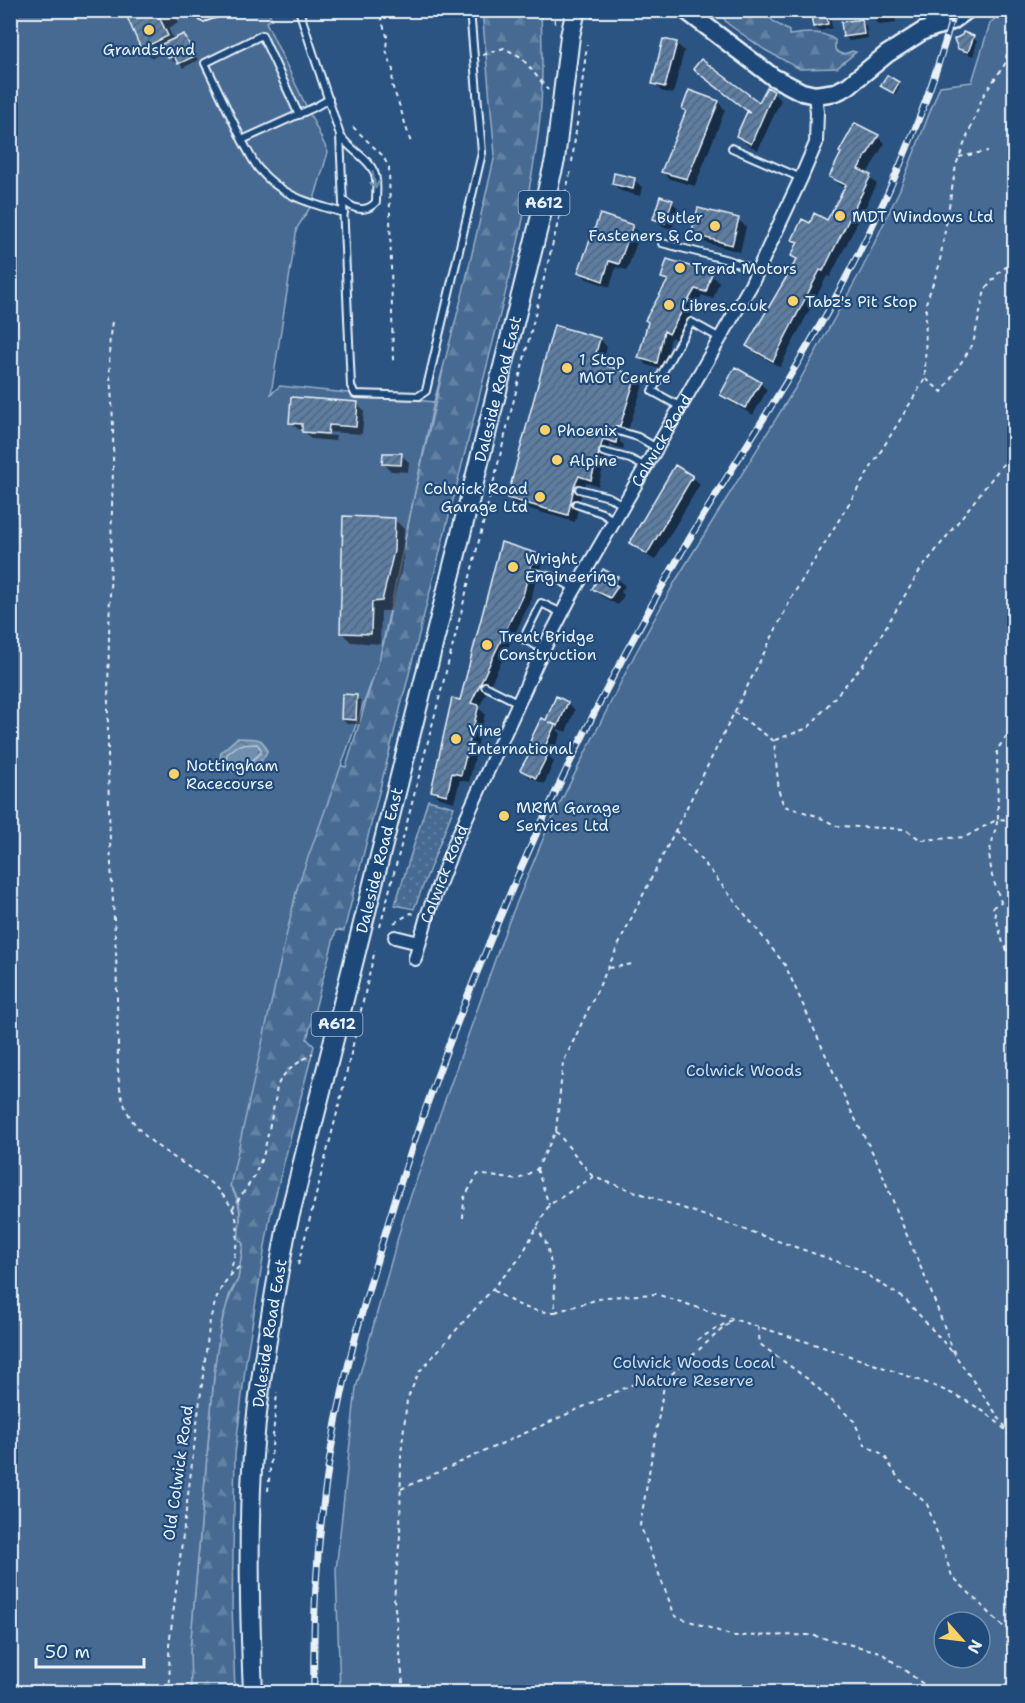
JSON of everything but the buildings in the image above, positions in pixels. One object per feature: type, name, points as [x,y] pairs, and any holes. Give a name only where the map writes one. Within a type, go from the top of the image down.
[{"type":"main road","name":"Daleside Road East","points":[[564,10],[578,40]]},
{"type":"main road","name":"Daleside Road East","points":[[253,1692],[250,1618],[251,1487],[260,1394],[273,1300],[287,1226],[555,160],[578,40],[576,10]]},
{"type":"street","points":[[696,14],[773,77],[802,92],[815,95],[836,92],[848,86],[887,54],[923,31],[952,21],[967,10]]},
{"type":"street","name":"Colwick Road","points":[[415,959],[427,916],[454,845],[544,649],[614,520],[682,407],[758,271],[816,143],[815,95]]},
{"type":"street","name":"Colwick Road","points":[[391,932],[419,943]]},
{"type":"lane","points":[[201,10],[204,18],[227,10]]},
{"type":"lane","points":[[299,10],[340,135],[351,386],[356,394],[419,396],[426,391],[482,153],[470,10]]},
{"type":"lane","points":[[299,115],[262,35],[205,63],[257,167],[278,189],[302,200],[344,213]]},
{"type":"lane","points":[[242,140],[329,99]]},
{"type":"lane","points":[[340,135],[347,146],[368,163],[375,173],[376,184],[376,202],[372,206],[358,209],[351,207],[343,200]]},
{"type":"lane","points":[[732,147],[801,178]]},
{"type":"lane","points":[[662,243],[728,260],[758,271]]},
{"type":"lane","points":[[682,407],[652,391],[691,322],[721,339]]},
{"type":"lane","points":[[618,431],[638,437],[657,448]]},
{"type":"lane","points":[[603,452],[630,459],[646,467]]},
{"type":"lane","points":[[579,489],[609,497],[623,506]]},
{"type":"lane","points":[[576,504],[614,520]]},
{"type":"lane","points":[[534,573],[556,578],[575,589]]},
{"type":"lane","points":[[544,649],[523,639],[541,603],[562,613]]},
{"type":"lane","points":[[485,686],[519,703]]},
{"type":"path","points":[[590,26],[595,10]]},
{"type":"path","points":[[463,1218],[464,1198],[478,1174],[517,1180],[537,1169],[556,1131],[563,1063],[607,969],[793,595],[925,379],[926,303],[939,266],[958,157],[983,96],[1005,64],[1013,18],[1012,10]]},
{"type":"path","points":[[380,16],[387,36],[386,50],[393,70],[392,86],[411,144]]},
{"type":"path","points":[[379,931],[555,239],[574,154],[578,40]]},
{"type":"path","points":[[474,58],[504,48],[521,57],[549,93]]},
{"type":"path","points":[[353,127],[375,147],[389,166],[393,361]]},
{"type":"path","points":[[958,157],[988,151]]},
{"type":"path","points":[[925,379],[942,392],[973,344],[985,290],[1001,270],[1014,263]]},
{"type":"path","points":[[112,322],[109,370],[112,403],[112,508],[108,604],[108,752],[118,1077],[124,1106],[140,1132],[204,1178],[225,1198],[232,1209],[237,1251],[230,1274]]},
{"type":"path","points":[[776,740],[808,728],[864,665],[919,572],[1014,450]]},
{"type":"path","points":[[734,712],[774,741],[779,792],[784,806],[817,816],[837,826],[905,829],[921,840],[965,837],[998,819],[1014,820]]},
{"type":"path","points":[[1014,724],[997,750],[998,819],[989,854],[992,876],[1001,902],[993,907],[1004,943],[1014,962]]},
{"type":"path","points":[[675,831],[710,870],[785,965],[851,1111],[877,1161],[955,1355]]},
{"type":"path","points":[[391,932],[411,913],[427,916]]},
{"type":"path","points":[[296,1272],[339,1105],[375,948]]},
{"type":"path","points":[[607,969],[633,964]]},
{"type":"path","points":[[232,1209],[254,1177],[264,1153],[276,1087],[284,1074],[314,1052]]},
{"type":"path","points":[[556,1131],[593,1177],[856,1268],[905,1299],[955,1355],[1014,1441]]},
{"type":"path","points":[[537,1169],[549,1205]]},
{"type":"path","points":[[404,1692],[394,1599],[400,1536],[401,1455],[407,1400],[419,1372],[520,1258],[549,1205],[593,1177]]},
{"type":"path","points":[[537,1227],[548,1245],[554,1278],[555,1312]]},
{"type":"path","name":"Old Colwick Road","points":[[170,1692],[169,1646],[210,1320],[219,1290],[230,1274],[240,1266]]},
{"type":"path","points":[[493,1290],[508,1300],[537,1312],[555,1312],[606,1297],[656,1294],[836,1351],[962,1398],[1006,1428]]},
{"type":"path","points":[[697,1340],[734,1319]]},
{"type":"path","points":[[734,1319],[665,1380],[640,1525],[675,1616],[733,1636],[811,1635],[880,1652],[934,1692]]},
{"type":"path","points":[[758,1327],[760,1344],[809,1380],[854,1421],[866,1445],[884,1455],[898,1478],[927,1504],[952,1576],[1014,1637]]},
{"type":"path","points":[[401,1489],[647,1378],[665,1380]]},
{"type":"path","points":[[268,1497],[278,1383]]},
{"type":"green space","name":"Nottingham Racecourse","points":[[11,11],[268,11],[272,19],[266,22],[328,152],[313,203],[297,228],[271,394],[280,386],[434,402],[379,661],[297,888],[230,1186],[239,1205],[238,1238],[243,1244],[238,1279],[230,1293],[221,1325],[215,1364],[190,1649],[191,1692],[11,1692]]},
{"type":"green space","points":[[482,11],[541,11],[541,104],[532,176],[517,247],[344,931],[336,930],[307,1039],[314,1046],[270,1217],[246,1361],[235,1455],[232,1605],[235,1692],[190,1692],[190,1649],[216,1354],[224,1310],[238,1279],[243,1244],[237,1237],[239,1204],[230,1186],[276,972],[297,888],[309,757],[346,767],[384,642],[443,370],[434,402],[495,155]]},
{"type":"green space","points":[[723,11],[763,11],[774,22],[789,31],[789,35],[813,33],[824,35],[835,40],[835,49],[839,53],[856,52],[837,68],[800,69],[765,50],[728,24],[722,16]]},
{"type":"green space","name":"Colwick Woods Local Nature Reserve","points":[[1004,11],[1014,11],[1014,1692],[340,1692],[336,1570],[356,1388],[405,1212],[507,926],[548,827],[635,654],[676,580],[797,385],[862,269],[900,189],[940,86],[972,82],[990,23]]},
{"type":"green space","points":[[428,800],[454,807],[414,909],[395,905]]},
{"type":"water","points":[[237,738],[260,740],[267,751],[254,767],[232,772],[219,767],[221,752]]},
{"type":"railway","points":[[314,1692],[315,1615],[320,1537],[336,1422],[368,1291],[411,1152],[448,1046],[522,866],[572,758],[626,652],[719,489],[810,343],[865,241],[916,127],[954,10]]},
{"type":"place","name":"Grandstand","points":[[149,30]]},
{"type":"place","name":"MDT Windows Ltd","points":[[840,216]]},
{"type":"place","name":"Butler Fasteners & Co","points":[[715,226]]},
{"type":"place","name":"Trend Motors","points":[[680,268]]},
{"type":"place","name":"Tabz's Pit Stop","points":[[793,301]]},
{"type":"place","name":"Libres.co.uk","points":[[669,305]]},
{"type":"place","name":"1 Stop MOT Centre","points":[[567,368]]},
{"type":"place","name":"Phoenix","points":[[545,430]]},
{"type":"place","name":"Alpine","points":[[557,460]]},
{"type":"place","name":"Colwick Road Garage Ltd","points":[[540,497]]},
{"type":"place","name":"Wright Engineering","points":[[513,567]]},
{"type":"place","name":"Trent Bridge Construction","points":[[487,645]]},
{"type":"place","name":"Vine International","points":[[456,739]]},
{"type":"place","name":"Nottingham Racecourse","points":[[174,774]]},
{"type":"place","name":"MRM Garage Services Ltd","points":[[504,816]]},
{"type":"park label","name":"Colwick Woods","points":[[744,1070]]}]
